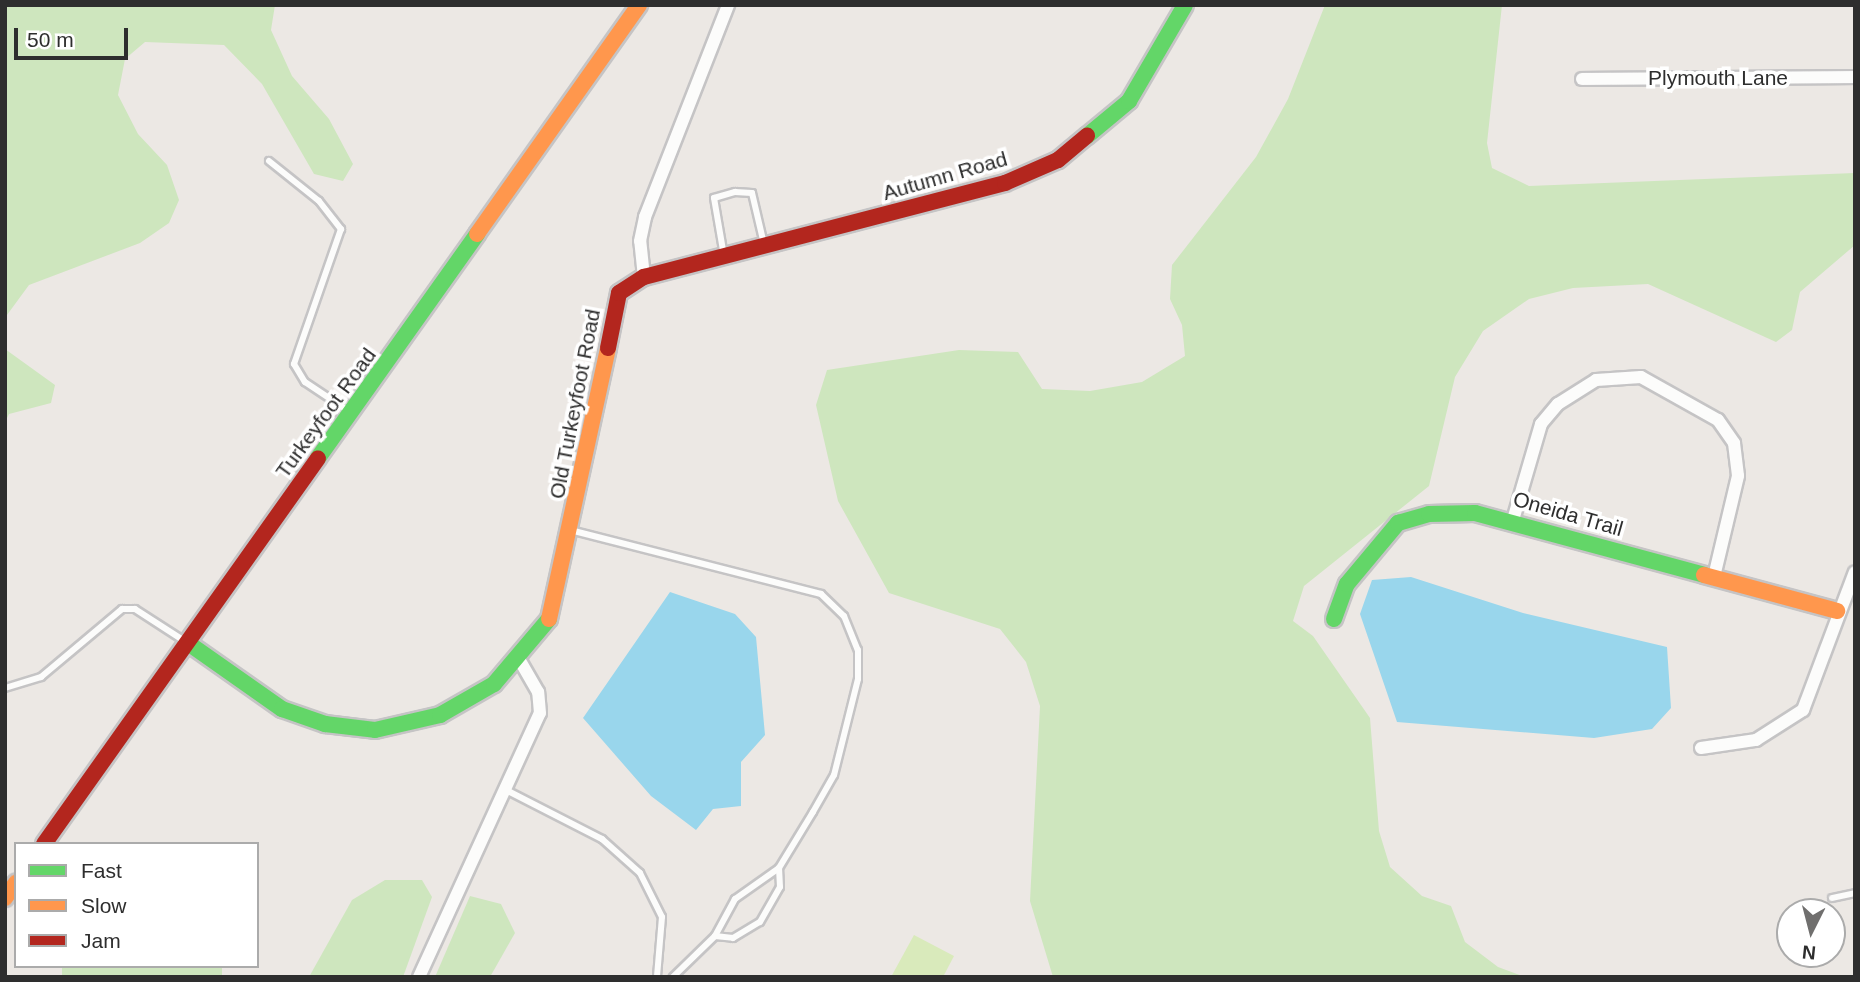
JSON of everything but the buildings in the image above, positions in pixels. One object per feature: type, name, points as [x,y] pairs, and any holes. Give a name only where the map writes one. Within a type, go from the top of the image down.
[{"type":"street","name":"Turkeyfoot Road","points":[[45,842],[352,414],[639,5]]},
{"type":"street","points":[[644,277],[640,240],[645,218],[728,5]]},
{"type":"street","name":"Autumn Road","points":[[644,277],[765,249],[1005,183],[1058,160],[1129,101],[1185,5]]},
{"type":"street","name":"Plymouth Lane","points":[[1582,79],[1855,77]]},
{"type":"street","name":"Old Turkeyfoot Road","points":[[188,643],[282,709],[325,724],[375,730],[440,715],[520,661],[559,597],[609,323],[619,293],[644,277]]},
{"type":"street","points":[[1513,520],[1541,424],[1558,404],[1596,380],[1641,377],[1718,420],[1734,443],[1738,476],[1714,577]]},
{"type":"street","name":"Oneida Trail","points":[[1334,619],[1347,584],[1398,523],[1440,514],[1513,520],[1837,611]]},
{"type":"street","points":[[1701,748],[1756,740],[1803,710],[1837,611],[1855,572]]},
{"type":"street","points":[[419,977],[508,791],[540,713],[532,677],[520,661]]},
{"type":"lane","points":[[269,161],[319,201],[341,229],[294,364],[305,382],[352,414]]},
{"type":"lane","points":[[724,259],[714,198],[734,191],[752,193],[765,249]]},
{"type":"lane","points":[[573,531],[821,594],[844,615],[858,650],[858,679],[834,775],[779,868],[736,899],[715,936],[673,977]]},
{"type":"lane","points":[[5,688],[41,677],[122,609],[135,609],[188,643]]},
{"type":"lane","points":[[508,791],[602,839],[640,873],[663,916],[657,977]]},
{"type":"lane","points":[[715,936],[733,938],[760,922],[780,887],[779,868]]},
{"type":"lane","points":[[1832,898],[1855,893]]},
{"type":"green space","points":[[5,5],[275,5],[271,30],[292,76],[329,119],[353,164],[343,181],[314,174],[262,84],[224,45],[145,42],[125,59],[118,95],[138,134],[167,165],[179,200],[169,223],[140,243],[29,285],[7,315],[5,349]]},
{"type":"green space","points":[[1325,5],[1502,5],[1487,143],[1492,168],[1529,186],[1855,173],[1855,245],[1800,292],[1792,330],[1776,342],[1648,284],[1573,288],[1529,299],[1483,331],[1455,377],[1429,486],[1304,586],[1293,621],[1313,636],[1370,718],[1379,831],[1390,867],[1422,896],[1451,906],[1465,942],[1498,967],[1525,977],[1053,977],[1030,901],[1040,706],[1026,662],[1000,629],[889,593],[838,501],[816,405],[827,370],[959,350],[1018,352],[1042,389],[1090,391],[1142,382],[1185,356],[1182,325],[1170,299],[1172,265],[1256,157],[1288,99]]},
{"type":"green space","points":[[5,349],[55,385],[51,403],[9,414],[5,422]]},
{"type":"green space","points":[[385,880],[422,880],[432,897],[403,977],[309,977],[352,900]]},
{"type":"green space","points":[[470,896],[501,904],[515,933],[490,977],[435,977]]},
{"type":"green space","points":[[914,935],[954,956],[943,977],[891,977]]},
{"type":"green space","points":[[62,968],[222,968],[222,977],[62,977]]},
{"type":"water","points":[[1411,577],[1523,613],[1667,647],[1671,708],[1652,729],[1594,738],[1397,722],[1360,614],[1372,580]]},
{"type":"water","points":[[670,592],[735,614],[756,637],[765,735],[741,762],[741,806],[713,809],[696,830],[651,796],[583,718]]},
{"type":"traffic: fast","points":[[1087,136],[1129,101],[1185,5]]},
{"type":"traffic: fast","points":[[318,458],[477,234]]},
{"type":"traffic: fast","points":[[1334,619],[1347,584],[1398,523],[1429,514],[1475,513],[1704,575]]},
{"type":"traffic: fast","points":[[188,643],[282,709],[325,724],[375,730],[440,715],[494,684],[549,619]]},
{"type":"traffic: slow","points":[[477,234],[639,5]]},
{"type":"traffic: slow","points":[[549,619],[608,348]]},
{"type":"traffic: slow","points":[[1704,575],[1837,611]]},
{"type":"traffic: slow","points":[[5,898],[14,886]]},
{"type":"traffic: jam","points":[[608,348],[619,293],[644,277],[1005,183],[1058,160],[1087,136]]},
{"type":"traffic: jam","points":[[45,842],[318,458]]}]
